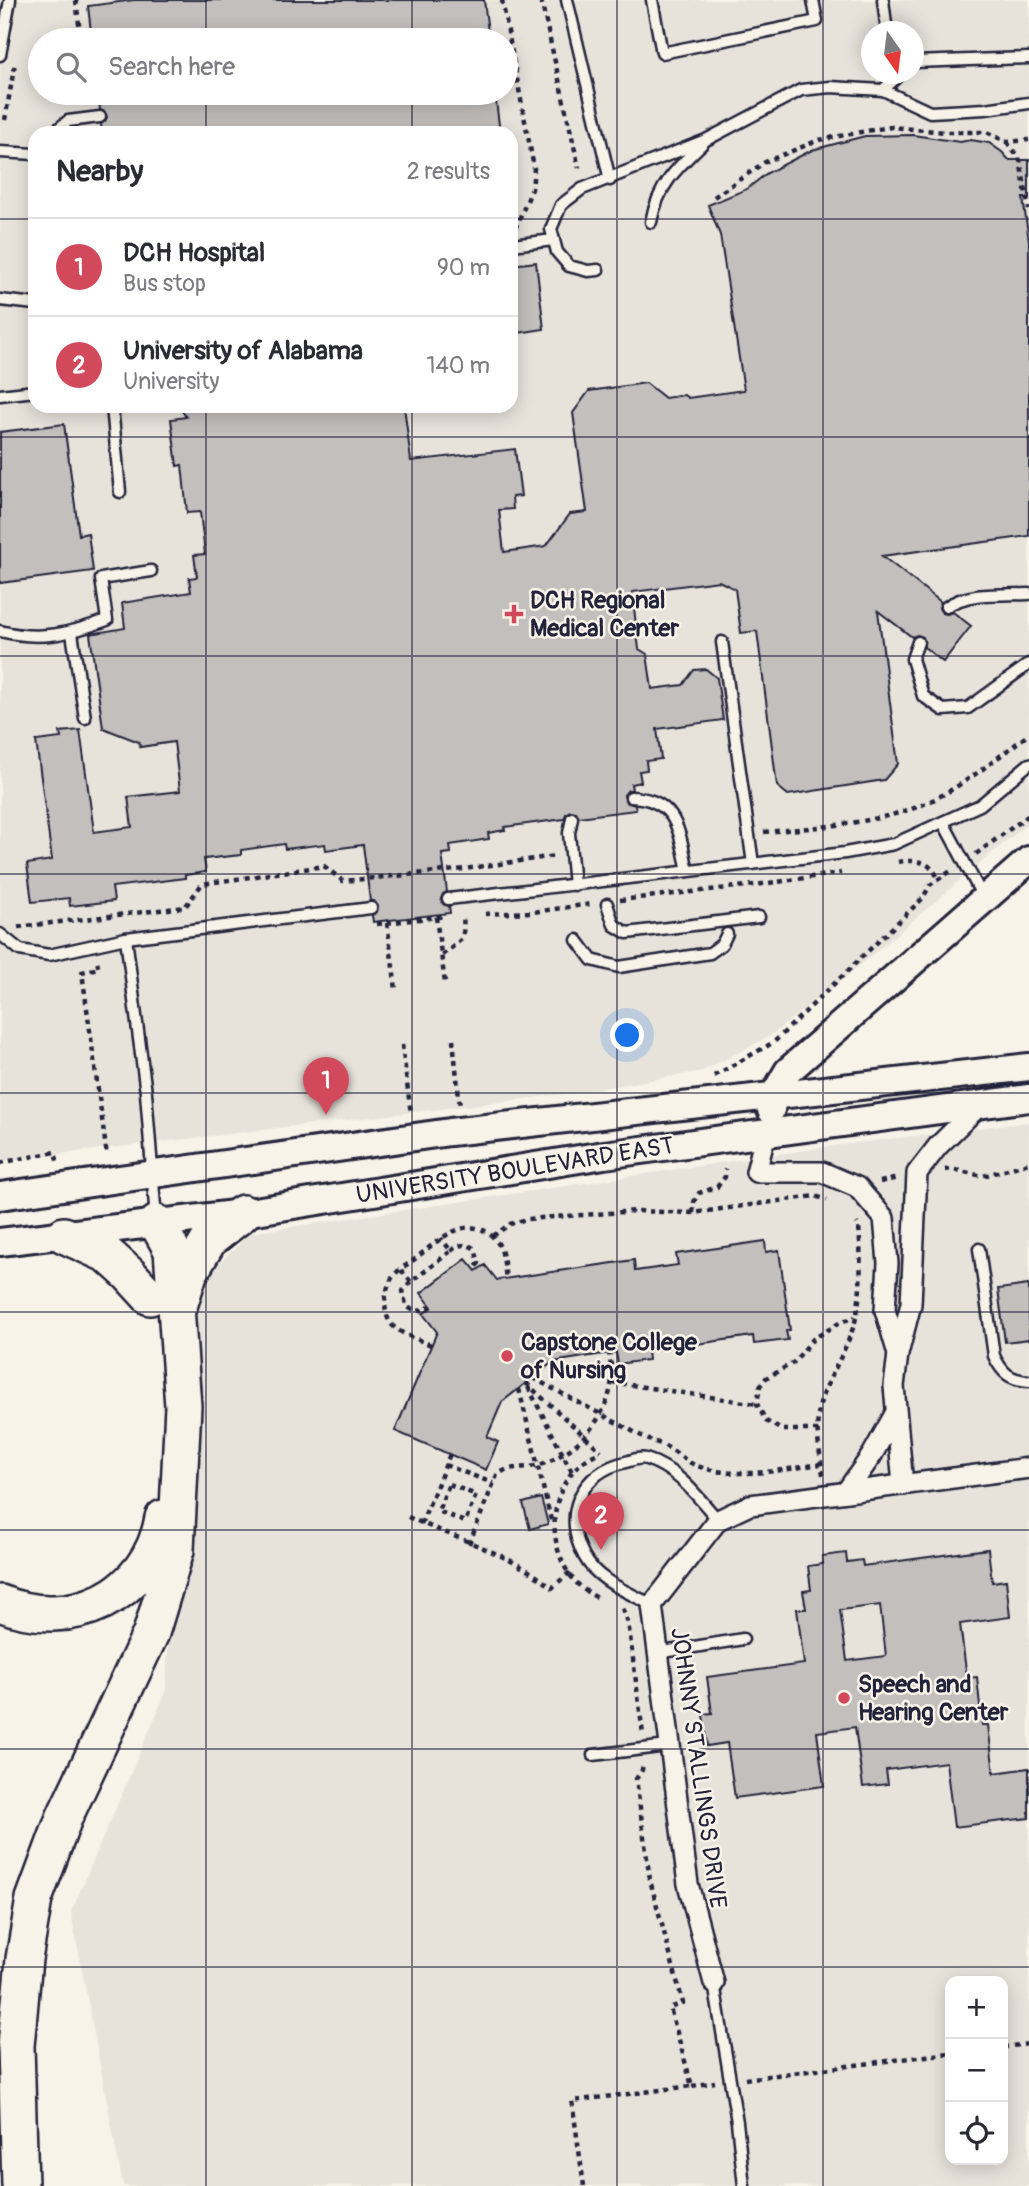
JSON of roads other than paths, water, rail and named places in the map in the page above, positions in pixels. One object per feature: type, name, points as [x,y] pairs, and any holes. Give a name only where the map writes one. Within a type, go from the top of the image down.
[{"type":"highway","points":[[163,1307],[190,1274],[209,1240],[243,1213]]},
{"type":"highway","points":[[0,1603],[25,1612],[54,1615],[92,1607],[124,1588],[149,1558],[163,1521],[159,1389],[163,1307],[172,1250],[157,1223]]},
{"type":"highway","points":[[19,2186],[16,2046],[24,1959],[34,1899],[64,1818],[151,1633],[176,1550],[183,1406],[163,1307],[108,1255],[64,1234]]},
{"type":"highway","points":[[0,2111],[19,2186]]},
{"type":"main road","points":[[766,1133],[773,1097],[788,1071],[1029,860]]},
{"type":"main road","name":"UNIVERSITY BOULEVARD EAST","points":[[0,1196],[450,1132],[1029,1067]]},
{"type":"main road","name":"UNIVERSITY BOULEVARD EAST","points":[[0,1242],[243,1213],[604,1155],[1029,1098]]},
{"type":"street","points":[[903,1485],[894,1386],[898,1354],[911,1304],[917,1173],[938,1146],[981,1104]]},
{"type":"street","points":[[766,1133],[756,1172],[822,1172],[857,1187],[884,1218],[888,1263],[885,1310],[898,1354]]},
{"type":"street","points":[[846,1492],[872,1455],[895,1414]]},
{"type":"street","name":"JOHNNY STALLINGS DRIVE","points":[[714,1983],[688,1884],[656,1653],[652,1605],[718,1520],[750,1505],[1029,1468]]},
{"type":"lane","points":[[0,55],[10,0]]},
{"type":"lane","points":[[567,0],[610,180]]},
{"type":"lane","points":[[652,0],[663,53],[817,21],[813,0]]},
{"type":"lane","points":[[883,0],[886,21]]},
{"type":"lane","points":[[924,62],[1029,58]]},
{"type":"lane","points":[[883,90],[884,84]]},
{"type":"lane","points":[[883,90],[889,84]]},
{"type":"lane","points":[[598,270],[588,271],[569,266],[556,252],[551,229],[561,205],[582,189],[706,140],[801,90],[830,87],[883,90],[930,112],[1029,103]]},
{"type":"lane","points":[[62,126],[68,121],[100,117]]},
{"type":"lane","points":[[651,222],[655,202],[669,177],[706,140]]},
{"type":"lane","points":[[0,152],[28,154]]},
{"type":"lane","points":[[518,244],[554,240]]},
{"type":"lane","points":[[0,300],[28,303]]},
{"type":"lane","points":[[0,394],[28,392]]},
{"type":"lane","points":[[113,413],[120,492]]},
{"type":"lane","points":[[0,631],[20,636],[72,633],[107,620],[101,579],[151,571]]},
{"type":"lane","points":[[946,607],[956,600],[981,595],[1029,594]]},
{"type":"lane","points":[[72,633],[85,719]]},
{"type":"lane","points":[[722,642],[753,864]]},
{"type":"lane","points":[[918,642],[912,659],[923,696],[943,710],[968,708],[1029,664]]},
{"type":"lane","points":[[448,899],[845,853],[894,844],[981,805],[1029,764]]},
{"type":"lane","points":[[631,797],[654,800],[672,814],[688,871]]},
{"type":"lane","points":[[572,818],[569,832],[574,885]]},
{"type":"lane","points":[[943,822],[984,899]]},
{"type":"lane","points":[[607,904],[614,925],[627,933],[639,934],[759,917]]},
{"type":"lane","points":[[0,934],[20,950],[50,955],[126,938],[371,908]]},
{"type":"lane","points":[[577,940],[592,960],[619,967],[710,953],[722,944],[727,934]]},
{"type":"lane","points":[[126,938],[146,1093],[157,1223]]},
{"type":"lane","points":[[979,1249],[994,1356],[1009,1377],[1029,1381]]},
{"type":"lane","points":[[652,1605],[602,1579],[584,1558],[575,1536],[575,1512],[583,1486],[610,1465],[643,1457],[674,1472],[718,1520]]},
{"type":"lane","points":[[656,1653],[743,1639]]},
{"type":"lane","points":[[593,1755],[668,1746]]},
{"type":"lane","points":[[714,1983],[744,2186]]},
{"type":"place","name":"DCH Regional Medical Center","points":[[514,614]]},
{"type":"place","name":"DCH Hospital","points":[[326,1115]]},
{"type":"place","name":"Capstone College of Nursing","points":[[507,1356]]},
{"type":"place","name":"University of Alabama","points":[[601,1550]]},
{"type":"place","name":"Speech and Hearing Center","points":[[844,1698]]}]
